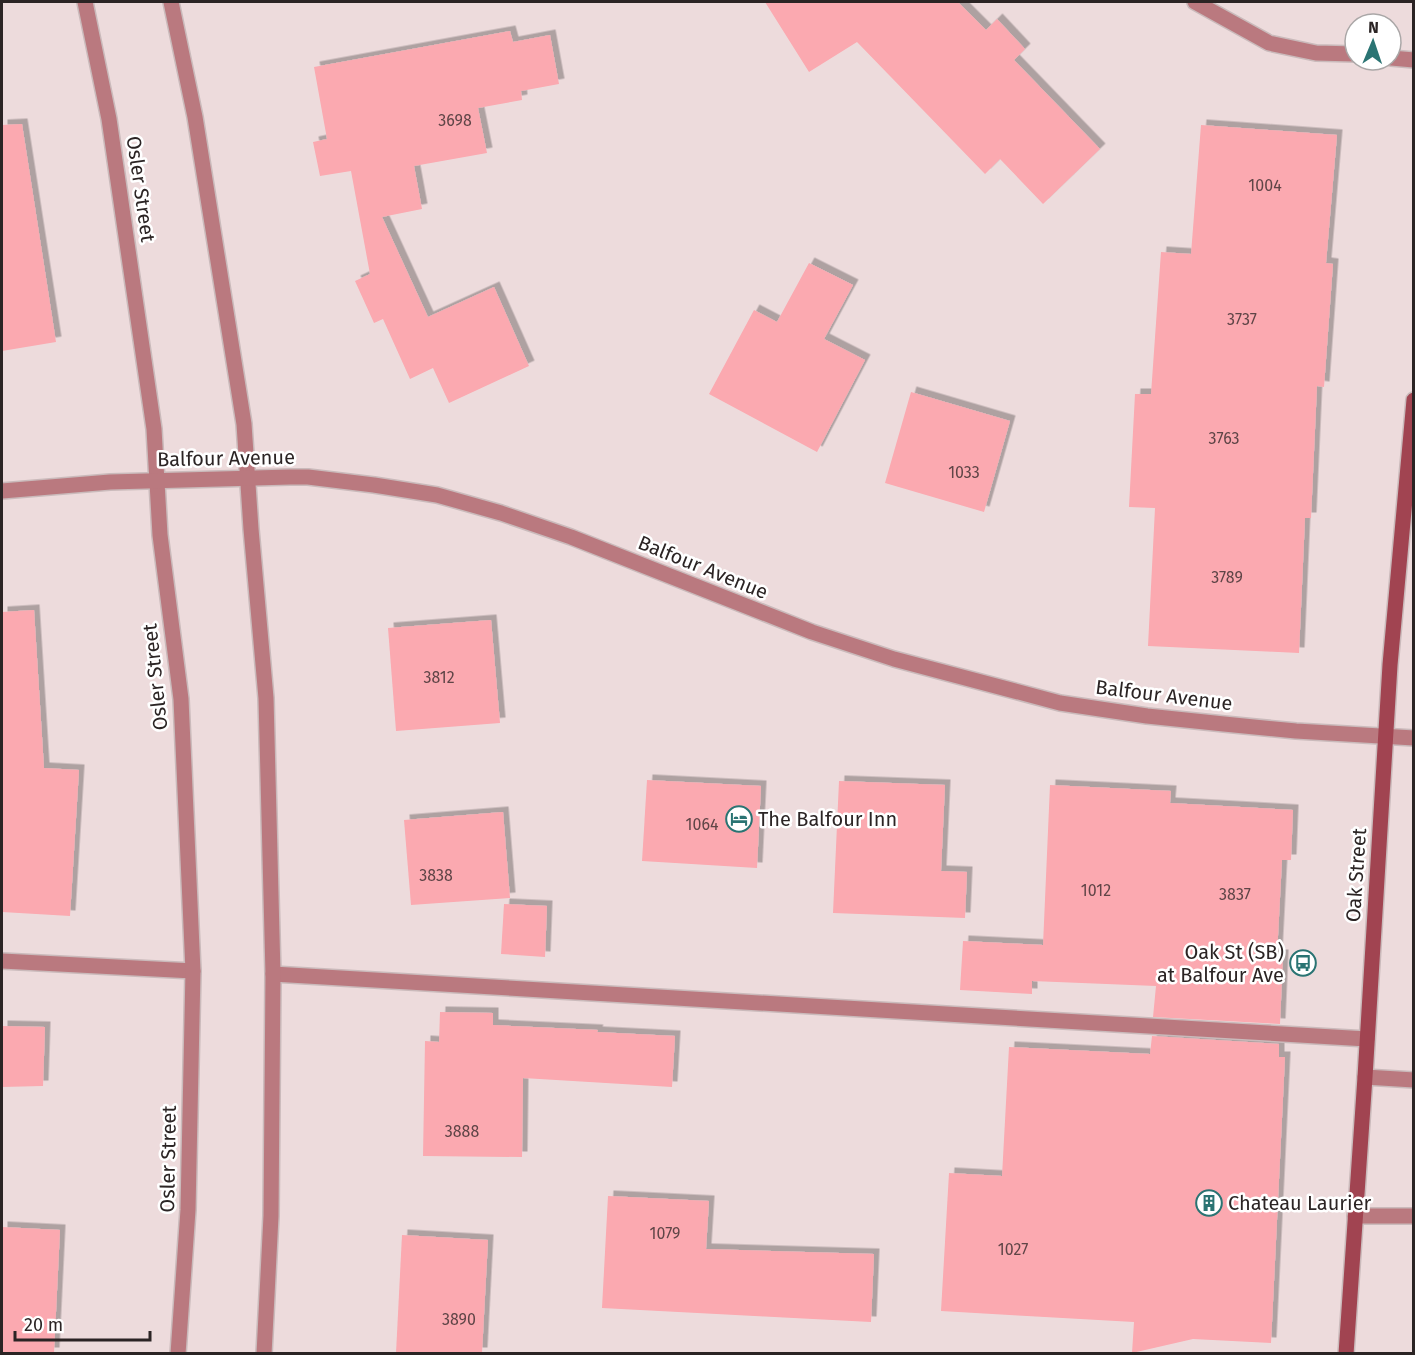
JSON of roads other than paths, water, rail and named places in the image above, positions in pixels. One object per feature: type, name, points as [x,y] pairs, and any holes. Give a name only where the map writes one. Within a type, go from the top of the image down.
[{"type":"main road","name":"Oak Street","points":[[1346,1353],[1385,737],[1413,403]]},
{"type":"street","name":"Osler Street","points":[[85,2],[110,120],[154,429],[160,535],[181,699],[193,971],[188,1210],[178,1353]]},
{"type":"street","points":[[171,2],[195,117],[243,412],[266,698],[273,974],[271,1216],[264,1353]]},
{"type":"street","points":[[1195,2],[1269,43],[1316,53],[1343,54]]},
{"type":"street","name":"Balfour Avenue","points":[[2,491],[110,482],[308,477],[437,495],[501,513],[572,537],[812,632],[894,659],[1060,704],[1147,716],[1296,731],[1413,738]]},
{"type":"street","points":[[2,961],[193,971]]},
{"type":"street","points":[[273,974],[1367,1039]]},
{"type":"street","points":[[1365,1077],[1413,1080]]},
{"type":"street","points":[[1355,1216],[1413,1216]]},
{"type":"place","name":"The Balfour Inn","points":[[739,819]]},
{"type":"place","name":"Oak St (SB) at Balfour Ave","points":[[1303,963]]},
{"type":"place","name":"Chateau Laurier","points":[[1209,1203]]}]
